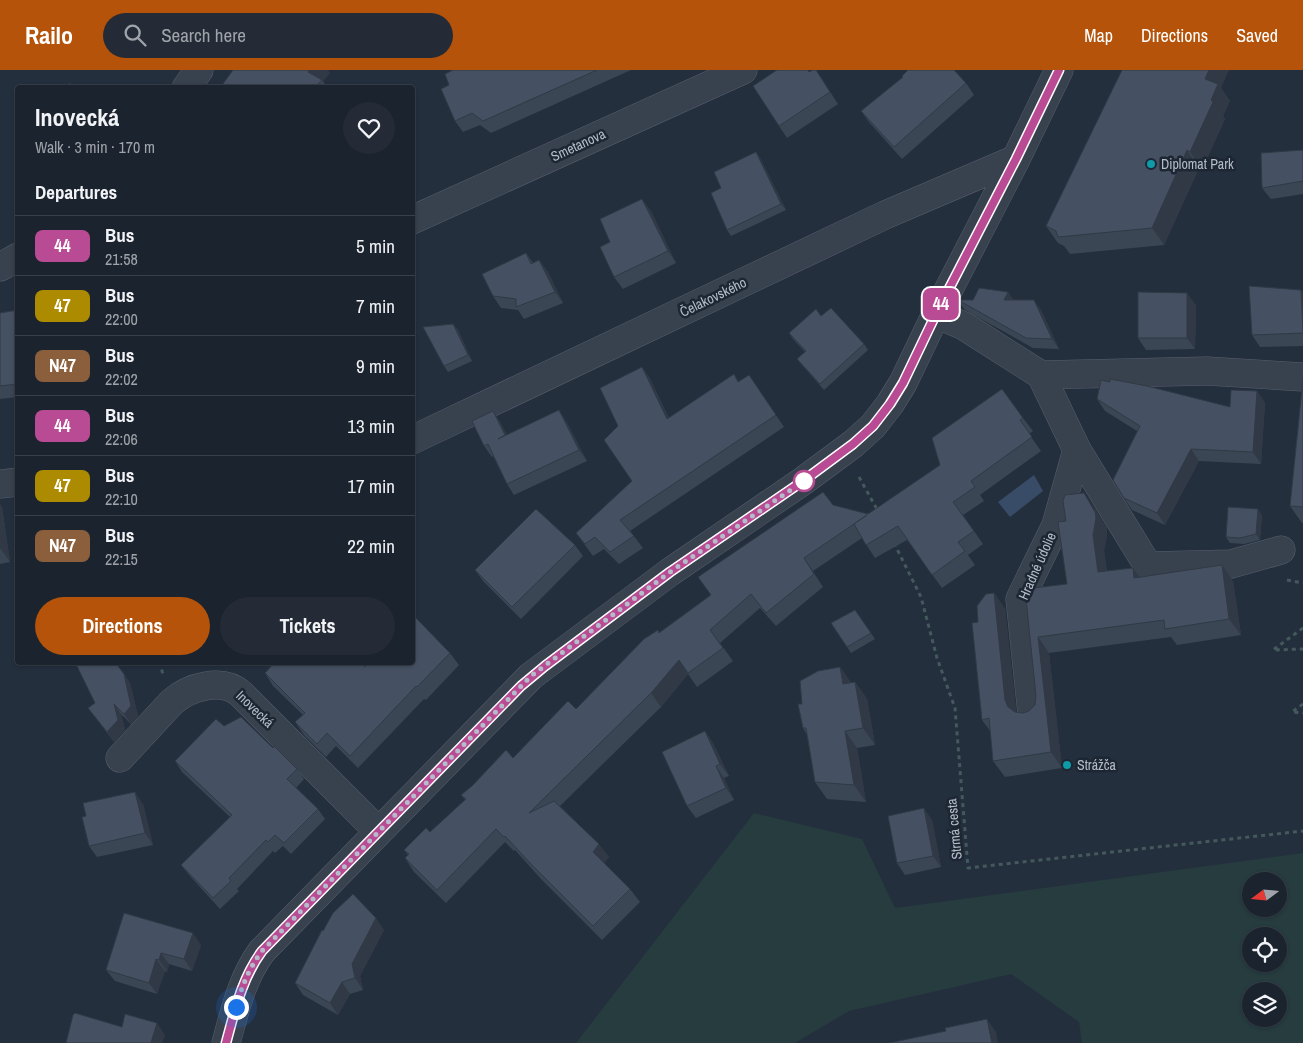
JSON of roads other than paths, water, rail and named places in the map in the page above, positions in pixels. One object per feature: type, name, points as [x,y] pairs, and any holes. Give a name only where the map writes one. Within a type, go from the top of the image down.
[{"type":"street","points":[[188,85],[199,70]]},
{"type":"street","name":"Smetanova","points":[[415,219],[743,70]]},
{"type":"street","points":[[226,1043],[241,990],[252,964],[285,926],[531,676],[670,572],[803,481],[853,444],[873,426],[903,383],[1059,70]]},
{"type":"street","name":"Čelakovského","points":[[415,439],[885,215],[1016,159]]},
{"type":"street","points":[[0,267],[15,259]]},
{"type":"street","points":[[936,314],[964,326],[1041,375],[1077,450],[1148,566],[1231,564],[1281,550]]},
{"type":"street","points":[[1041,375],[1207,371],[1303,377]]},
{"type":"street","name":"Hradné údolie","points":[[1032,714],[1020,599],[1056,525],[1077,450]]},
{"type":"street","points":[[0,484],[15,482]]},
{"type":"street","name":"Inovecká","points":[[120,758],[180,695],[216,685],[230,686],[241,694],[378,832]]},
{"type":"water","points":[[1034,475],[1043,491],[1010,517],[998,502]]},
{"type":"place","name":"Diplomat Park","points":[[1151,164]]},
{"type":"place","name":"Strážča","points":[[1067,765]]}]
